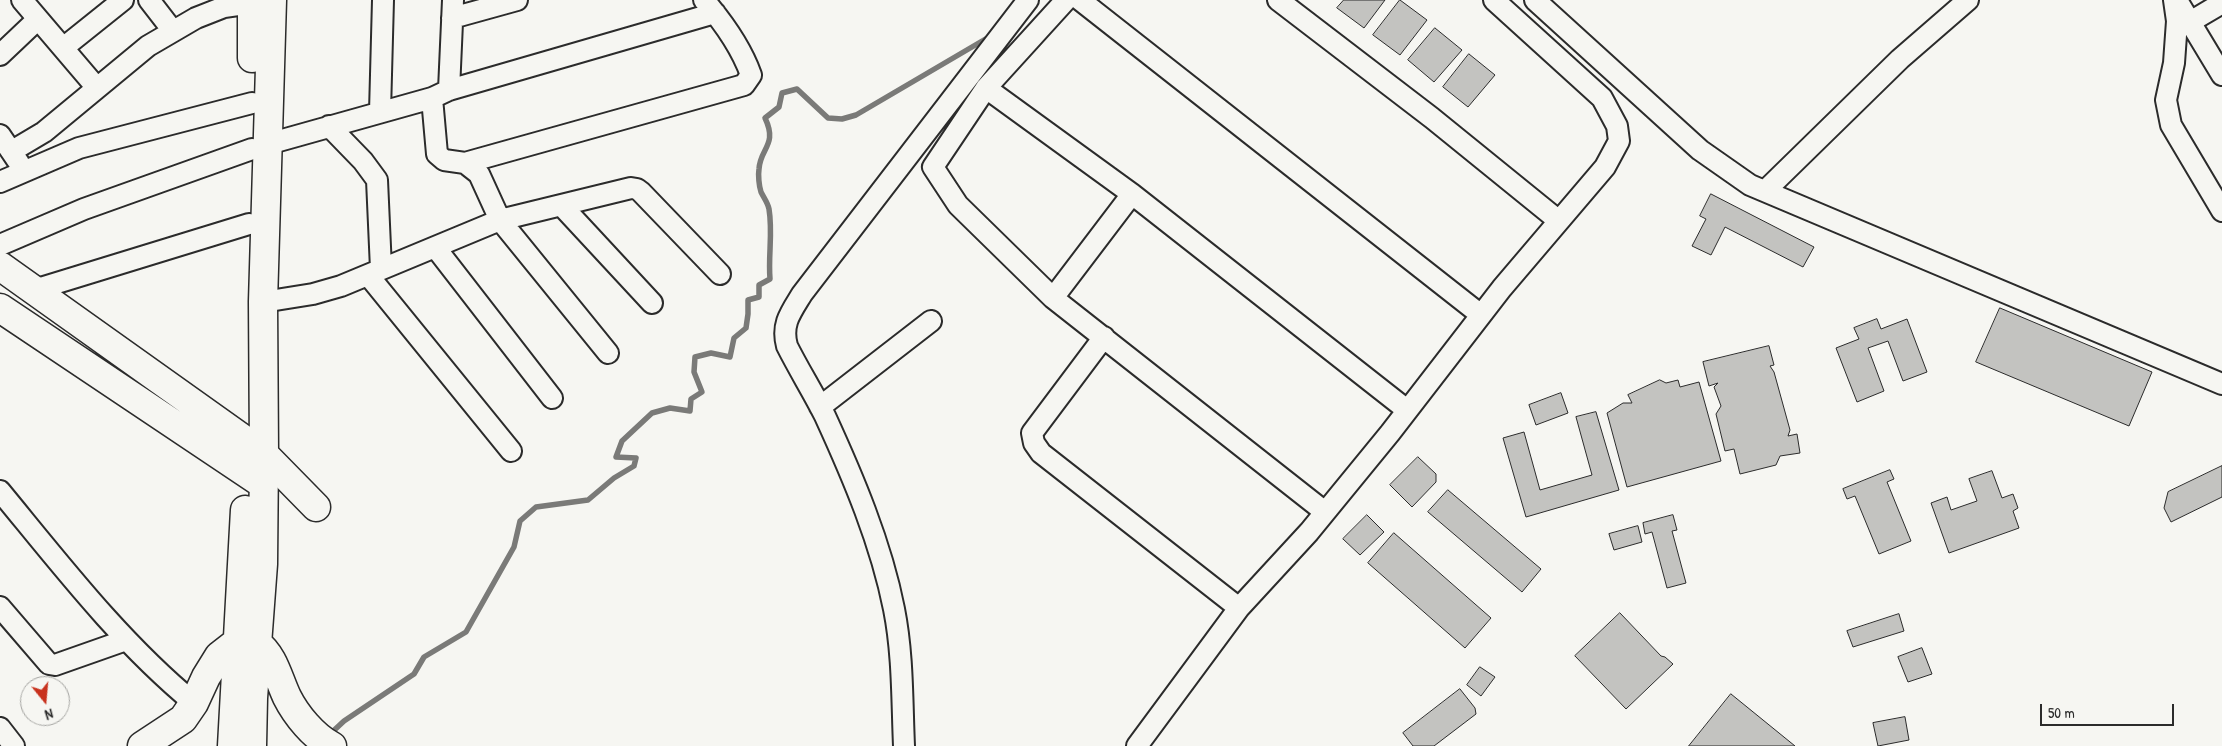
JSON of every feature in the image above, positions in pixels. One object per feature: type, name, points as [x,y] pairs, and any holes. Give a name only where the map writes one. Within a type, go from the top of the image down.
[{"type":"main road","points":[[256,449],[249,224],[260,146],[252,103],[259,1]]},
{"type":"main road","points":[[232,746],[247,643],[263,302],[259,1]]},
{"type":"main road","points":[[0,266],[256,449],[316,506],[278,494],[255,480],[0,308]]},
{"type":"main road","points":[[247,643],[252,746]]},
{"type":"main road","points":[[142,746],[183,719],[194,704],[206,677],[219,656],[247,643],[265,649],[288,699],[304,722],[332,746]]},
{"type":"street","points":[[63,48],[123,0]]},
{"type":"street","points":[[149,0],[173,31]]},
{"type":"street","points":[[380,112],[383,0]]},
{"type":"street","points":[[0,245],[84,209],[260,146],[440,94],[709,6],[744,56],[750,75],[744,85],[465,163],[444,160],[437,154],[440,94],[452,9],[517,0]]},
{"type":"street","points":[[904,746],[899,644],[892,601],[883,564],[855,487],[820,408],[787,346],[784,335],[787,318],[802,294],[1028,0]]},
{"type":"street","points":[[1066,0],[986,88],[934,167],[958,205],[1053,298],[1325,512]]},
{"type":"street","points":[[1080,0],[1481,314]]},
{"type":"street","points":[[1278,0],[1432,118],[1559,221]]},
{"type":"street","points":[[1137,746],[1239,608],[1325,512],[1481,314],[1604,167],[1619,141],[1617,126],[1602,98],[1588,83],[1494,0]]},
{"type":"street","points":[[1535,0],[1700,150],[1750,185],[2222,384]]},
{"type":"street","points":[[1764,191],[1900,59],[1968,0]]},
{"type":"street","points":[[2175,0],[2222,75]]},
{"type":"street","points":[[2175,0],[2178,21],[2174,63],[2166,100],[2171,125],[2222,211]]},
{"type":"street","points":[[12,152],[44,132],[148,46],[196,18],[224,7],[259,1]]},
{"type":"street","points":[[2190,22],[2222,3]]},
{"type":"street","points":[[0,55],[32,7],[97,88]]},
{"type":"street","points":[[986,88],[1132,194],[1407,410]]},
{"type":"street","points":[[0,182],[79,148],[252,103]]},
{"type":"street","points":[[329,126],[363,161],[377,180],[375,272],[511,451]]},
{"type":"street","points":[[0,135],[24,171]]},
{"type":"street","points":[[465,163],[479,174],[500,220],[608,354]]},
{"type":"street","points":[[263,302],[313,294],[375,272],[500,220],[631,188],[637,189],[720,274]]},
{"type":"street","points":[[1053,298],[1132,194]]},
{"type":"street","points":[[562,206],[652,303]]},
{"type":"street","points":[[34,290],[249,224]]},
{"type":"street","points":[[435,246],[552,398]]},
{"type":"street","points":[[820,408],[931,321]]},
{"type":"street","points":[[1104,337],[1032,433],[1034,443],[1042,453],[1239,608]]},
{"type":"street","points":[[0,491],[126,640],[167,681],[194,704]]},
{"type":"street","points":[[0,607],[49,664],[55,665],[126,640]]},
{"type":"street","points":[[0,728],[14,746]]},
{"type":"building","points":[[1344,0],[1385,0],[1364,28],[1337,8]]},
{"type":"building","points":[[1400,0],[1427,20],[1400,55],[1373,35]]},
{"type":"building","points":[[1435,28],[1462,50],[1434,82],[1408,60]]},
{"type":"building","points":[[1469,54],[1495,75],[1468,107],[1443,87]]},
{"type":"building","points":[[1711,194],[1814,247],[1803,267],[1725,227],[1711,255],[1692,246],[1706,219],[1700,216]]},
{"type":"building","points":[[2000,308],[2152,372],[2129,426],[1976,362]]},
{"type":"building","points":[[1877,319],[1881,329],[1907,319],[1927,372],[1903,381],[1888,341],[1868,348],[1884,391],[1857,402],[1836,348],[1859,339],[1854,328]]},
{"type":"building","points":[[1769,346],[1774,365],[1770,366],[1774,372],[1790,430],[1788,436],[1797,434],[1800,453],[1780,456],[1776,465],[1740,474],[1734,449],[1725,451],[1716,414],[1721,406],[1714,387],[1718,383],[1709,386],[1703,362]]},
{"type":"building","points":[[1660,380],[1666,383],[1678,380],[1680,387],[1699,382],[1721,461],[1627,487],[1607,413],[1623,403],[1632,403],[1628,395]]},
{"type":"building","points":[[1561,393],[1568,413],[1536,425],[1529,405]]},
{"type":"building","points":[[1596,412],[1619,490],[1526,517],[1503,438],[1524,432],[1540,490],[1592,475],[1576,417]]},
{"type":"building","points":[[1418,457],[1436,474],[1436,482],[1412,507],[1390,485]]},
{"type":"building","points":[[2222,466],[2222,497],[2171,522],[2164,508],[2168,492]]},
{"type":"building","points":[[1890,470],[1894,479],[1887,482],[1911,541],[1879,554],[1855,496],[1847,499],[1843,489]]},
{"type":"building","points":[[1992,471],[2002,498],[2013,494],[2018,508],[2013,511],[2019,528],[1949,553],[1931,503],[1947,497],[1951,510],[1977,501],[1969,479]]},
{"type":"building","points":[[1448,490],[1541,569],[1522,592],[1428,512]]},
{"type":"building","points":[[1367,515],[1384,532],[1360,555],[1343,539]]},
{"type":"building","points":[[1673,515],[1677,530],[1672,531],[1686,583],[1667,588],[1652,532],[1645,534],[1643,523]]},
{"type":"building","points":[[1638,526],[1642,542],[1614,550],[1609,534]]},
{"type":"building","points":[[1394,533],[1491,618],[1465,648],[1368,563]]},
{"type":"building","points":[[1620,613],[1661,656],[1673,664],[1626,709],[1575,656]]},
{"type":"building","points":[[1899,614],[1904,631],[1853,647],[1847,631]]},
{"type":"building","points":[[1922,648],[1932,674],[1908,682],[1898,657]]},
{"type":"building","points":[[1480,667],[1495,677],[1481,696],[1467,685]]},
{"type":"building","points":[[1460,689],[1475,708],[1476,714],[1434,746],[1413,746],[1403,733]]},
{"type":"building","points":[[1731,694],[1795,746],[1689,746]]},
{"type":"building","points":[[1905,717],[1909,740],[1878,746],[1873,723]]},
{"type":"waterway","points":[[329,735],[344,721],[414,674],[424,657],[466,632],[514,547],[520,521],[536,507],[588,500],[614,478],[634,466],[636,458],[616,457],[622,441],[652,413],[670,408],[690,411],[691,399],[702,392],[694,372],[695,357],[711,353],[730,357],[734,338],[746,328],[748,300],[759,297],[759,285],[770,279],[770,218],[767,203],[760,190],[759,171],[760,162],[770,134],[765,118],[779,107],[782,93],[797,89],[828,118],[842,119],[856,115],[989,37]]}]
